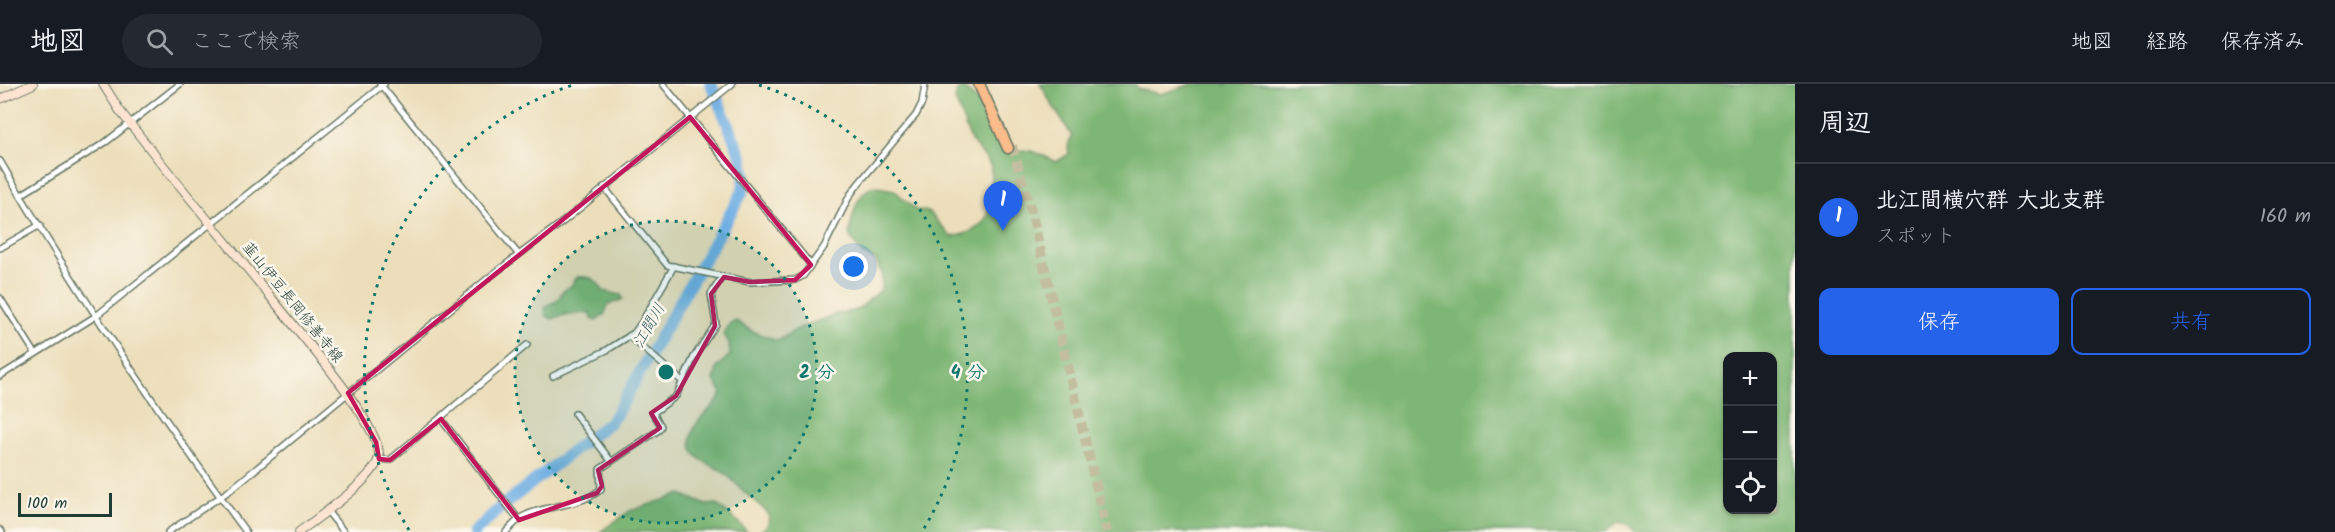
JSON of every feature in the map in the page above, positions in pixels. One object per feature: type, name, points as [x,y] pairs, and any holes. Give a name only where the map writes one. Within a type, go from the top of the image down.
[{"type":"highway","points":[[981,84],[1010,147]]},
{"type":"main road","points":[[0,99],[33,84]]},
{"type":"main road","name":"韮山伊豆長岡修善寺線","points":[[103,84],[130,123],[348,393],[376,442],[379,459]]},
{"type":"main road","points":[[299,532],[359,485],[379,459]]},
{"type":"street","points":[[21,195],[76,162],[180,84]]},
{"type":"street","points":[[663,84],[811,265]]},
{"type":"street","points":[[168,532],[221,497],[732,84]]},
{"type":"street","points":[[604,187],[667,265],[750,282],[795,280],[803,276],[830,238],[854,189],[920,109],[925,84]]},
{"type":"street","points":[[0,376],[96,316],[382,85],[519,255]]},
{"type":"street","points":[[0,161],[157,409],[246,532]]},
{"type":"street","points":[[0,248],[40,225]]},
{"type":"street","points":[[553,376],[607,350],[629,336],[642,322],[674,266]]},
{"type":"street","points":[[506,532],[519,520],[534,512],[597,493],[602,489],[599,471],[659,430],[661,426],[653,413],[674,398],[694,357],[716,324],[711,294],[723,277]]},
{"type":"street","points":[[0,298],[35,353]]},
{"type":"street","points":[[629,336],[682,382]]},
{"type":"street","points":[[379,459],[390,460],[527,345]]},
{"type":"street","points":[[575,414],[611,461]]},
{"type":"street","points":[[441,419],[519,520]]},
{"type":"street","points":[[327,511],[344,532]]},
{"type":"highlighted area","points":[[690,117],[811,265],[795,280],[750,282],[724,277],[711,294],[715,326],[676,396],[651,413],[660,428],[598,470],[602,486],[597,493],[519,520],[441,419],[390,460],[379,459],[376,442],[348,393]]},
{"type":"green space","points":[[1040,84],[1135,84],[1138,89],[1161,94],[1192,84],[1795,84],[1795,532],[1635,532],[1628,524],[1618,522],[1605,532],[759,532],[768,525],[769,514],[728,476],[702,461],[693,451],[691,443],[694,428],[722,393],[714,380],[717,367],[730,355],[729,342],[723,335],[730,323],[736,321],[752,331],[778,341],[797,329],[836,314],[857,310],[881,290],[882,274],[875,260],[862,254],[849,235],[858,202],[872,186],[894,190],[916,210],[929,212],[951,237],[962,235],[983,222],[992,198],[991,168],[970,138],[955,100],[957,91],[963,88],[986,108],[1006,153],[1028,150],[1056,162],[1069,154],[1068,146],[1072,136]]},
{"type":"green space","points":[[577,277],[593,279],[603,291],[621,295],[623,299],[608,305],[604,315],[596,321],[590,313],[552,319],[546,316],[545,306],[557,301]]},
{"type":"green space","points":[[681,494],[706,505],[716,504],[747,532],[600,532],[630,511]]},
{"type":"waterway","name":"江間川","points":[[474,532],[501,507],[615,416],[742,193],[745,178],[742,158],[711,84]]},
{"type":"tunnel","points":[[1012,146],[1031,211],[1107,532]]},
{"type":"place","name":"北江間横穴群 大北支群","points":[[1003,231]]}]
